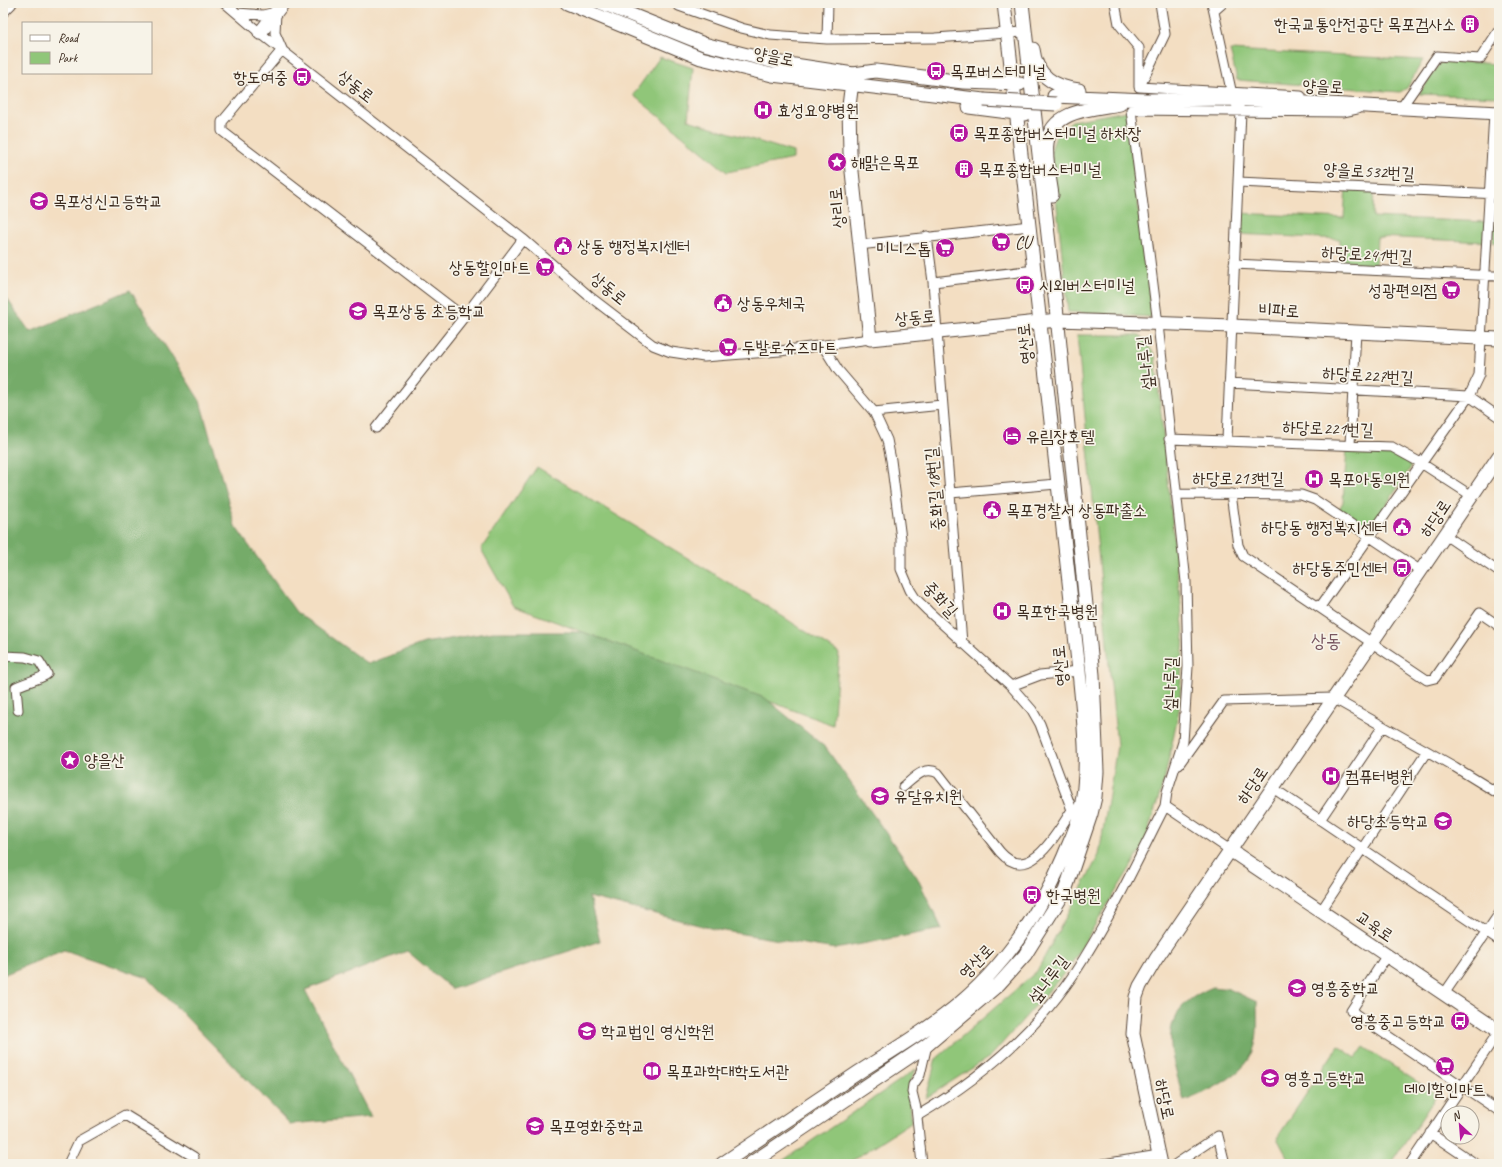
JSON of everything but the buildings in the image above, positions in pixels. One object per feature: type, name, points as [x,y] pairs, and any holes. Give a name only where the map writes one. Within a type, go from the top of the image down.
[{"type":"street","points":[[3,10],[10,3]]},
{"type":"street","name":"상동로","points":[[225,3],[260,33],[523,239],[589,296],[648,341],[664,350],[704,358],[1058,320]]},
{"type":"street","name":"양을로","points":[[567,3],[701,58],[772,75],[852,80],[985,96],[1055,100],[1146,100],[1232,95],[1356,106],[1496,113]]},
{"type":"street","name":"양을로","points":[[602,3],[704,44],[852,80]]},
{"type":"street","points":[[676,3],[679,6],[741,28],[770,35],[827,39],[935,38],[1006,32],[1024,32]]},
{"type":"street","points":[[827,39],[828,3]]},
{"type":"street","name":"영산로","points":[[750,1164],[927,1045],[998,984],[1025,954],[1065,891],[1080,816],[1084,774],[1084,737],[1079,672],[1057,484],[1041,321],[1012,84],[1004,3]]},
{"type":"street","name":"영산로","points":[[722,1164],[918,1033],[960,1003],[989,975],[1014,947],[1036,914],[1052,884],[1080,816],[1095,797],[1097,772],[1094,675],[1058,320],[1030,85],[1022,3]]},
{"type":"street","points":[[1030,3],[1033,55],[1045,78],[1055,85],[1069,89],[1146,100]]},
{"type":"street","points":[[1115,3],[1119,24],[1139,48],[1139,87]]},
{"type":"street","points":[[1139,87],[1165,34],[1160,3]]},
{"type":"street","points":[[1223,3],[1214,8],[1232,95],[1241,110],[1227,440]]},
{"type":"street","points":[[237,13],[263,15],[279,7]]},
{"type":"street","points":[[260,33],[279,7]]},
{"type":"street","points":[[279,7],[275,33],[282,50],[222,122],[222,131],[464,317]]},
{"type":"street","points":[[1402,108],[1437,56],[1480,59],[1499,30]]},
{"type":"street","points":[[852,80],[876,71],[963,82],[1030,85]]},
{"type":"street","points":[[852,80],[882,94],[1034,115]]},
{"type":"street","name":"상리로","points":[[852,80],[849,113],[850,153],[870,339]]},
{"type":"street","points":[[1139,87],[1232,95]]},
{"type":"street","points":[[1058,320],[1061,284],[1047,149],[1049,136],[1059,121],[1070,114],[1146,100]]},
{"type":"street","points":[[1241,110],[1343,112],[1372,106]]},
{"type":"street","name":"섶나루길","points":[[917,1116],[945,1099],[980,1074],[1032,1026],[1073,976],[1107,920],[1165,806],[1167,792],[1183,742],[1188,667],[1186,582],[1169,439],[1158,324],[1131,110],[1241,110]]},
{"type":"street","points":[[1320,607],[1469,396],[1479,375],[1485,276],[1494,193],[1496,113]]},
{"type":"street","name":"양을로532번길","points":[[1238,182],[1494,193]]},
{"type":"street","points":[[859,245],[927,236],[1030,226]]},
{"type":"street","name":"중화길18번길","points":[[927,236],[933,282],[962,643]]},
{"type":"street","points":[[376,428],[464,317],[523,239]]},
{"type":"street","name":"하당로241번길","points":[[1234,264],[1499,276]]},
{"type":"street","points":[[933,282],[1035,270]]},
{"type":"street","name":"비파로","points":[[1058,320],[1232,326],[1499,339]]},
{"type":"street","points":[[1350,445],[1356,332]]},
{"type":"street","name":"중화길","points":[[823,346],[838,370],[874,412],[887,440],[901,539],[901,569],[915,598],[962,643],[1011,686],[1032,710],[1040,724],[1080,816]]},
{"type":"street","name":"하당로227번길","points":[[1229,383],[1469,396]]},
{"type":"street","points":[[1469,396],[1499,417]]},
{"type":"street","points":[[874,412],[942,405]]},
{"type":"street","name":"하당로221번길","points":[[1169,439],[1392,447],[1421,463],[1472,496]]},
{"type":"street","name":"하당로","points":[[1160,1159],[1133,1034],[1136,997],[1147,972],[1499,456]]},
{"type":"street","points":[[950,493],[1057,484]]},
{"type":"street","name":"하당로213번길","points":[[1176,494],[1301,495],[1315,500],[1421,570]]},
{"type":"street","points":[[1231,494],[1238,545],[1243,556],[1427,680],[1435,678],[1480,613],[1499,626]]},
{"type":"street","points":[[1445,535],[1499,572]]},
{"type":"street","points":[[3,656],[39,661],[47,674],[44,677],[28,681],[16,687],[18,710]]},
{"type":"street","points":[[1011,686],[1040,675],[1079,672]]},
{"type":"street","points":[[1175,768],[1181,762],[1224,702],[1333,698],[1499,794]]},
{"type":"street","points":[[1320,820],[1383,726]]},
{"type":"street","points":[[1321,911],[1427,751]]},
{"type":"street","points":[[903,787],[925,770],[932,770],[938,773],[1000,852],[1013,862],[1024,863],[1042,851],[1056,835],[1080,816]]},
{"type":"street","points":[[1273,788],[1499,941]]},
{"type":"street","points":[[1165,806],[1230,850]]},
{"type":"street","name":"교육로","points":[[1230,850],[1499,1031]]},
{"type":"street","points":[[1444,994],[1499,914]]},
{"type":"street","points":[[1386,955],[1351,1011],[1499,1111]]},
{"type":"street","points":[[1410,1164],[1499,1031]]},
{"type":"street","points":[[922,1164],[917,1116],[913,1098],[913,1085],[920,1075],[927,1045]]},
{"type":"street","points":[[68,1164],[79,1141],[125,1115],[194,1157],[193,1164]]},
{"type":"street","points":[[1430,1133],[1471,1163]]},
{"type":"street","points":[[1176,1164],[1218,1136],[1225,1164]]},
{"type":"street","points":[[1102,1164],[1160,1159]]},
{"type":"green space","points":[[1230,50],[1423,60],[1407,88],[1400,92],[1237,80]]},
{"type":"green space","points":[[660,57],[693,68],[688,120],[793,152],[793,159],[727,172],[633,95]]},
{"type":"green space","points":[[1445,61],[1499,64],[1499,97],[1419,94],[1439,64]]},
{"type":"green space","points":[[1127,111],[1152,317],[1068,312],[1051,150],[1057,133],[1072,121]]},
{"type":"green space","points":[[1346,186],[1374,187],[1373,217],[1488,222],[1487,242],[1377,237],[1375,271],[1339,269],[1340,239],[1236,234],[1237,213],[1344,218]]},
{"type":"green space","points":[[1494,224],[1499,225],[1499,243],[1493,243]]},
{"type":"green space","points":[[130,290],[200,401],[235,526],[296,612],[368,664],[424,643],[493,632],[583,632],[765,698],[826,748],[917,877],[942,929],[835,949],[718,930],[589,897],[600,941],[452,989],[407,951],[305,990],[371,1117],[290,1124],[148,978],[64,950],[3,975],[3,293],[30,332]]},
{"type":"green space","points":[[1077,335],[1140,335],[1155,355],[1184,635],[1179,710],[1165,777],[1143,847],[1068,969],[991,1056],[926,1098],[936,1059],[1037,971],[1099,855],[1117,746]]},
{"type":"green space","points":[[1347,448],[1374,449],[1393,452],[1401,455],[1407,460],[1411,467],[1370,530],[1366,531],[1338,511],[1343,502]]},
{"type":"green space","points":[[537,467],[757,600],[839,653],[833,725],[513,606],[481,549]]},
{"type":"green space","points":[[1213,987],[1229,989],[1257,1002],[1255,1045],[1249,1059],[1234,1075],[1214,1088],[1184,1101],[1171,1050],[1171,1035],[1174,1021],[1181,1008],[1194,997]]},
{"type":"green space","points":[[1338,1046],[1356,1058],[1364,1047],[1437,1095],[1391,1164],[1291,1164],[1277,1138]]},
{"type":"green space","points":[[916,1069],[910,1083],[911,1122],[847,1164],[778,1164]]},
{"type":"place","name":"한국교통안전공단 목포검사소","points":[[1470,24]]},
{"type":"place","name":"목포버스터미널","points":[[936,71]]},
{"type":"place","name":"항도여중","points":[[302,77]]},
{"type":"place","name":"효성요양병원","points":[[763,110]]},
{"type":"place","name":"목포종합버스터미널 하차장","points":[[959,133]]},
{"type":"place","name":"해맑은목포","points":[[837,162]]},
{"type":"place","name":"목포종합버스터미널","points":[[964,169]]},
{"type":"place","name":"목포성신고등학교","points":[[39,201]]},
{"type":"place","name":"CU","points":[[1001,242]]},
{"type":"place","name":"상동 행정복지센터","points":[[563,246]]},
{"type":"place","name":"미니스톱","points":[[945,248]]},
{"type":"place","name":"상동할인마트","points":[[545,267]]},
{"type":"place","name":"시외버스터미널","points":[[1025,285]]},
{"type":"place","name":"성광편의점","points":[[1451,290]]},
{"type":"place","name":"상동우체국","points":[[723,303]]},
{"type":"place","name":"목포상동 초등학교","points":[[358,311]]},
{"type":"place","name":"두발로슈즈마트","points":[[728,347]]},
{"type":"place","name":"유림장호텔","points":[[1012,436]]},
{"type":"place","name":"목포아동의원","points":[[1314,479]]},
{"type":"place","name":"목포경찰서 상동파출소","points":[[992,510]]},
{"type":"place","name":"하당동 행정복지센터","points":[[1402,527]]},
{"type":"place","name":"하당동주민센터","points":[[1402,568]]},
{"type":"place","name":"목포한국병원","points":[[1002,611]]},
{"type":"place","name":"양을산","points":[[70,760]]},
{"type":"place","name":"컴퓨터병원","points":[[1331,776]]},
{"type":"place","name":"유달유치원","points":[[880,796]]},
{"type":"place","name":"하당초등학교","points":[[1443,821]]},
{"type":"place","name":"한국병원","points":[[1032,895]]},
{"type":"place","name":"영흥중학교","points":[[1297,988]]},
{"type":"place","name":"영흥중고등학교","points":[[1460,1021]]},
{"type":"place","name":"학교법인 영신학원","points":[[587,1031]]},
{"type":"place","name":"데이할인마트","points":[[1445,1066]]},
{"type":"place","name":"목포과학대학도서관","points":[[652,1071]]},
{"type":"place","name":"영흥고등학교","points":[[1270,1078]]},
{"type":"place","name":"목포영화중학교","points":[[535,1126]]},
{"type":"district","name":"상동","points":[[1326,640]]}]
